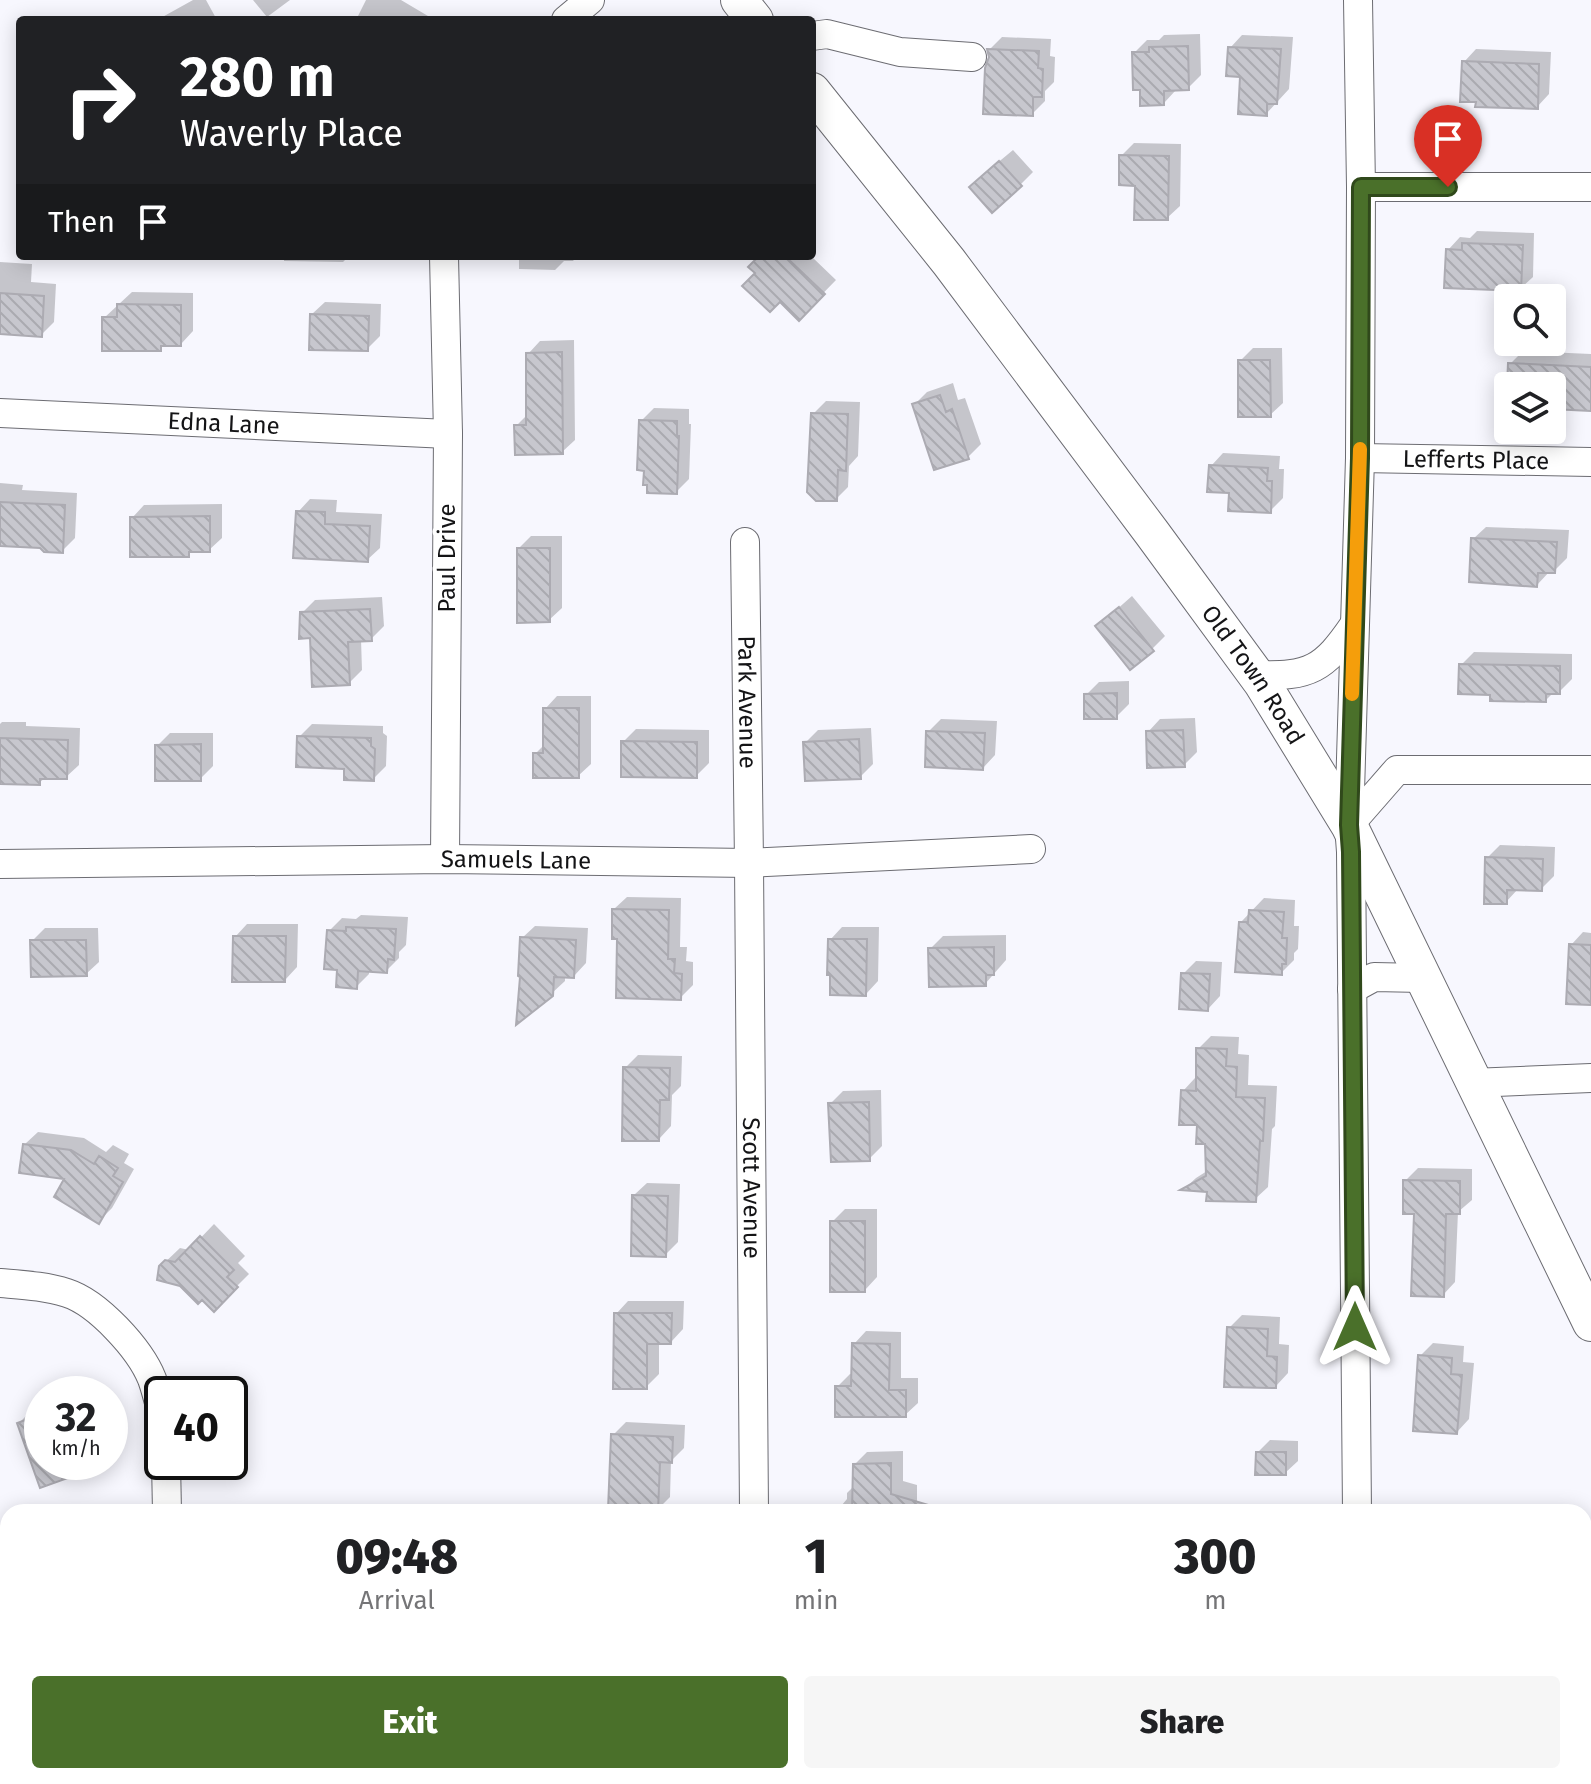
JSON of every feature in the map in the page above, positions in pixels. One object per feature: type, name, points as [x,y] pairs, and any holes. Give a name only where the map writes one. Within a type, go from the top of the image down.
[{"type":"main road","points":[[739,0],[752,16]]},
{"type":"main road","name":"Old Town Road","points":[[816,96],[958,274],[1256,675],[1349,825],[1591,1323]]},
{"type":"street","points":[[571,16],[590,0]]},
{"type":"street","points":[[1357,1504],[1349,825],[1360,458],[1358,0]]},
{"type":"street","points":[[816,35],[827,34],[900,52],[972,57]]},
{"type":"street","points":[[1361,187],[1591,187]]},
{"type":"street","name":"Paul Drive","points":[[444,260],[448,434],[445,859]]},
{"type":"street","name":"Edna Lane","points":[[0,413],[448,434]]},
{"type":"street","name":"Lefferts Place","points":[[1360,458],[1591,462]]},
{"type":"street","name":"Park Avenue","points":[[745,542],[749,863]]},
{"type":"street","points":[[1256,675],[1287,676],[1311,670],[1327,661],[1354,625]]},
{"type":"street","points":[[1349,825],[1397,770],[1591,770]]},
{"type":"street","name":"Samuels Lane","points":[[0,864],[445,859],[749,863],[1031,849]]},
{"type":"street","name":"Scott Avenue","points":[[749,863],[754,1504]]},
{"type":"street","points":[[1352,989],[1374,977],[1422,978]]},
{"type":"street","points":[[1472,1083],[1591,1078]]},
{"type":"street","points":[[0,1283],[37,1286],[70,1294],[100,1312],[129,1340],[150,1376]]},
{"type":"street","points":[[166,1480],[167,1504]]},
{"type":"building","points":[[1188,46],[1189,90],[1164,91],[1164,105],[1140,106],[1140,90],[1133,90],[1132,52],[1149,52],[1149,47]]},
{"type":"building","points":[[1228,47],[1281,49],[1277,104],[1267,104],[1267,116],[1238,114],[1240,77],[1226,76]]},
{"type":"building","points":[[987,49],[1039,51],[1038,68],[1043,69],[1042,97],[1033,97],[1033,116],[983,114],[985,68],[989,57]]},
{"type":"building","points":[[1462,61],[1539,64],[1538,109],[1475,107],[1476,102],[1460,102]]},
{"type":"building","points":[[1119,155],[1169,156],[1168,220],[1134,220],[1135,186],[1119,185]]},
{"type":"building","points":[[999,161],[1022,186],[992,213],[969,187]]},
{"type":"building","points":[[1462,243],[1523,245],[1521,284],[1494,284],[1494,290],[1444,288],[1446,249],[1462,250]]},
{"type":"building","points":[[755,260],[789,260],[825,294],[799,321],[780,302],[770,312],[742,286],[755,273],[748,267]]},
{"type":"building","points":[[0,293],[44,296],[42,337],[0,334]]},
{"type":"building","points":[[117,304],[181,305],[181,346],[161,346],[161,351],[102,351],[102,317],[117,317]]},
{"type":"building","points":[[310,314],[369,316],[368,351],[309,350]]},
{"type":"building","points":[[562,352],[563,454],[515,455],[514,425],[526,425],[526,353]]},
{"type":"building","points":[[1238,360],[1270,360],[1271,417],[1238,417]]},
{"type":"building","points":[[1508,363],[1591,367],[1591,411],[1566,410],[1566,372],[1508,372]]},
{"type":"building","points":[[940,395],[946,412],[952,409],[969,459],[934,470],[912,404]]},
{"type":"building","points":[[811,413],[848,414],[846,471],[838,470],[837,501],[816,501],[807,492]]},
{"type":"building","points":[[639,420],[677,421],[677,494],[647,493],[647,485],[643,485],[644,471],[637,470]]},
{"type":"building","points":[[1209,465],[1268,468],[1267,481],[1272,481],[1271,513],[1228,511],[1229,493],[1207,492]]},
{"type":"building","points":[[0,502],[65,505],[63,553],[44,552],[40,548],[0,546]]},
{"type":"building","points":[[296,511],[325,512],[325,524],[370,526],[368,562],[293,558]]},
{"type":"building","points":[[210,516],[210,552],[189,552],[189,557],[130,557],[130,517]]},
{"type":"building","points":[[1471,538],[1557,542],[1555,573],[1538,573],[1537,587],[1469,582]]},
{"type":"building","points":[[517,548],[550,548],[550,622],[517,623]]},
{"type":"building","points":[[1119,607],[1154,651],[1130,670],[1095,626]]},
{"type":"building","points":[[370,609],[372,641],[348,642],[350,685],[312,687],[310,638],[299,639],[300,612]]},
{"type":"building","points":[[1459,664],[1560,666],[1560,694],[1546,694],[1546,702],[1490,701],[1490,695],[1458,694]]},
{"type":"building","points":[[1117,693],[1117,719],[1084,719],[1084,694]]},
{"type":"building","points":[[543,708],[579,708],[579,778],[533,778],[533,753],[543,753]]},
{"type":"building","points":[[1183,730],[1185,767],[1147,768],[1146,731]]},
{"type":"building","points":[[926,731],[985,733],[983,770],[925,767]]},
{"type":"building","points":[[297,736],[371,738],[371,746],[375,749],[374,781],[344,780],[344,769],[296,767]]},
{"type":"building","points":[[0,738],[68,740],[67,779],[40,779],[40,785],[0,784]]},
{"type":"building","points":[[859,739],[861,779],[805,781],[803,742]]},
{"type":"building","points":[[621,741],[697,742],[697,778],[621,777]]},
{"type":"building","points":[[201,744],[201,781],[155,781],[155,745]]},
{"type":"building","points":[[1485,857],[1543,859],[1542,891],[1507,890],[1507,904],[1484,904]]},
{"type":"building","points":[[612,909],[669,910],[668,959],[675,959],[674,973],[682,974],[681,1000],[616,998],[617,939],[612,939]]},
{"type":"building","points":[[1249,910],[1284,912],[1282,938],[1287,938],[1286,964],[1282,964],[1282,975],[1235,972],[1239,922],[1248,922]]},
{"type":"building","points":[[346,927],[396,929],[394,960],[388,959],[387,973],[358,971],[357,989],[336,987],[337,970],[324,969],[327,930],[346,931]]},
{"type":"building","points":[[233,936],[286,936],[285,982],[232,982]]},
{"type":"building","points":[[520,937],[576,940],[574,978],[554,977],[553,996],[516,1025],[520,977]]},
{"type":"building","points":[[828,939],[867,939],[866,996],[830,995]]},
{"type":"building","points":[[30,940],[86,940],[87,976],[31,977]]},
{"type":"building","points":[[1569,944],[1591,945],[1591,1005],[1566,1004]]},
{"type":"building","points":[[994,947],[994,975],[986,975],[986,986],[929,987],[928,948]]},
{"type":"building","points":[[1181,973],[1210,974],[1208,1011],[1179,1009]]},
{"type":"building","points":[[1196,1048],[1227,1049],[1226,1066],[1237,1067],[1236,1097],[1265,1098],[1256,1202],[1206,1201],[1207,1192],[1180,1190],[1206,1176],[1205,1144],[1196,1144],[1197,1125],[1179,1125],[1181,1090],[1196,1091]]},
{"type":"building","points":[[623,1067],[670,1068],[669,1100],[660,1100],[659,1141],[622,1141]]},
{"type":"building","points":[[869,1102],[870,1161],[831,1162],[828,1103]]},
{"type":"building","points":[[23,1144],[71,1150],[94,1164],[99,1156],[118,1168],[113,1176],[123,1182],[99,1224],[54,1197],[64,1179],[19,1173]]},
{"type":"building","points":[[1403,1180],[1460,1181],[1460,1214],[1446,1214],[1444,1297],[1411,1296],[1414,1214],[1403,1214]]},
{"type":"building","points":[[632,1195],[668,1196],[666,1257],[631,1256]]},
{"type":"building","points":[[830,1221],[865,1221],[865,1292],[830,1292]]},
{"type":"building","points":[[200,1236],[234,1270],[227,1277],[238,1287],[214,1312],[202,1300],[198,1304],[180,1286],[157,1280],[159,1266],[165,1260],[175,1262]]},
{"type":"building","points":[[614,1313],[672,1313],[671,1344],[647,1344],[647,1389],[613,1389]]},
{"type":"building","points":[[1227,1327],[1268,1329],[1267,1356],[1277,1357],[1276,1388],[1224,1387]]},
{"type":"building","points":[[852,1343],[890,1344],[889,1390],[906,1390],[906,1417],[835,1417],[835,1386],[851,1386]]},
{"type":"building","points":[[1418,1355],[1452,1358],[1451,1374],[1462,1375],[1457,1434],[1413,1431]]},
{"type":"building","points":[[24,1420],[24,1443],[17,1423]]},
{"type":"building","points":[[611,1434],[673,1437],[672,1463],[660,1462],[658,1504],[608,1504]]},
{"type":"building","points":[[1256,1452],[1286,1452],[1286,1475],[1255,1475]]},
{"type":"building","points":[[891,1463],[891,1494],[925,1504],[852,1504],[853,1464]]},
{"type":"building","points":[[37,1480],[62,1480],[40,1488]]},
{"type":"slow traffic","points":[[1352,694],[1360,449]]},
{"type":"route","points":[[1355,1327],[1349,825],[1360,458],[1361,187],[1448,187]]}]
